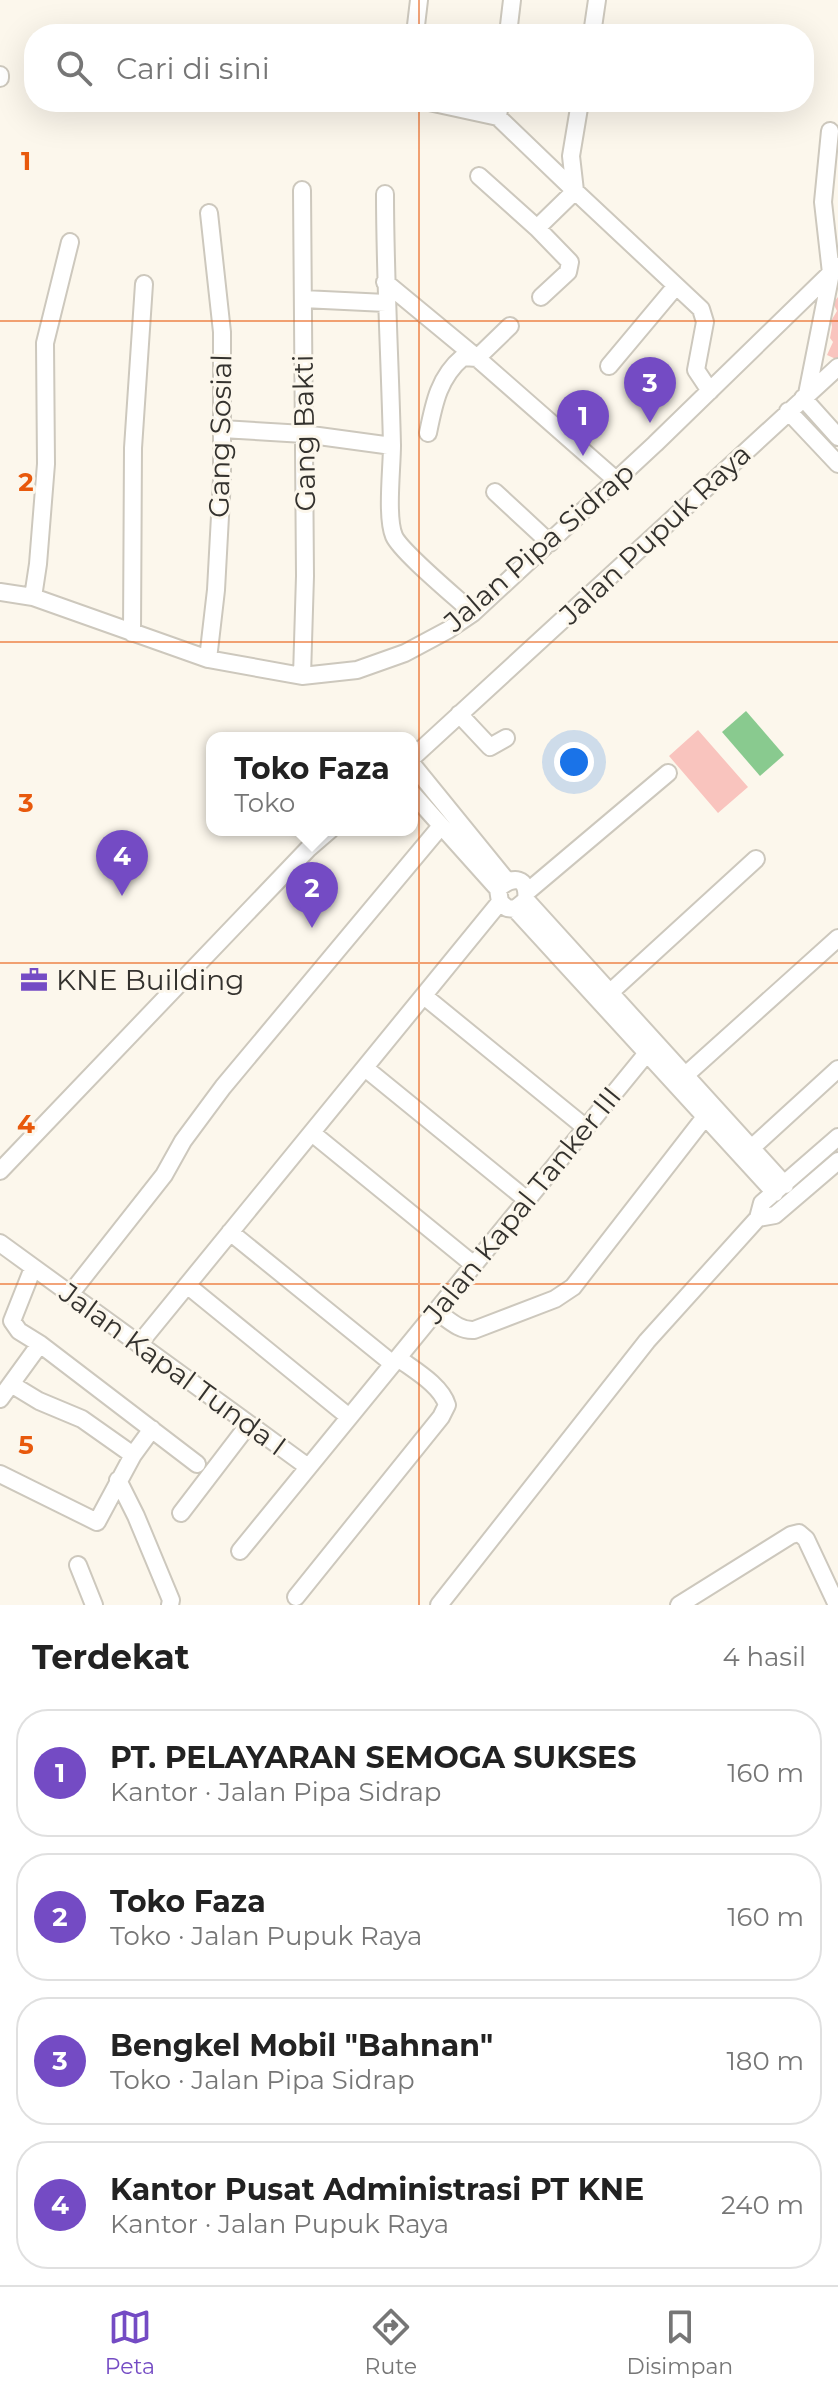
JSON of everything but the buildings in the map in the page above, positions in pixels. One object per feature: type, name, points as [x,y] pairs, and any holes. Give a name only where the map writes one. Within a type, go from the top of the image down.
[{"type":"street","points":[[416,24],[419,0]]},
{"type":"street","points":[[509,24],[512,0]]},
{"type":"street","points":[[593,24],[597,0]]},
{"type":"street","points":[[501,112],[575,191],[701,309],[705,322],[696,370],[710,391]]},
{"type":"street","points":[[575,191],[571,156],[578,112]]},
{"type":"street","points":[[830,131],[823,202],[834,270],[805,396],[838,437]]},
{"type":"street","points":[[479,176],[570,262],[568,272],[541,297]]},
{"type":"street","name":"Gang Bakti","points":[[302,190],[305,576],[302,676]]},
{"type":"street","points":[[537,228],[575,191]]},
{"type":"street","points":[[385,194],[385,282],[392,446],[391,525],[395,539],[473,613]]},
{"type":"street","name":"Gang Sosial","points":[[208,659],[218,561],[222,429],[222,332],[209,213]]},
{"type":"street","points":[[33,597],[46,464],[45,343],[70,242]]},
{"type":"street","name":"Jalan Pipa Sidrap","points":[[0,592],[33,597],[208,659],[302,676],[357,670],[405,653],[473,613],[834,270]]},
{"type":"street","points":[[385,282],[616,480]]},
{"type":"street","points":[[132,633],[133,448],[144,284]]},
{"type":"street","points":[[609,366],[676,286]]},
{"type":"street","points":[[303,299],[386,303]]},
{"type":"street","points":[[428,433],[435,397],[452,366],[463,357],[477,358],[510,326]]},
{"type":"street","name":"Jalan Pupuk Raya","points":[[418,752],[838,367]]},
{"type":"street","points":[[788,411],[838,464]]},
{"type":"street","points":[[222,429],[304,434],[392,446]]},
{"type":"street","points":[[495,492],[550,543]]},
{"type":"street","points":[[459,714],[490,747],[506,738]]},
{"type":"street","points":[[418,772],[512,896]]},
{"type":"street","points":[[139,1344],[424,996],[512,896],[668,773]]},
{"type":"street","points":[[418,800],[512,896],[780,1189]]},
{"type":"street","points":[[71,1293],[164,1175],[183,1141],[223,1087],[441,826]]},
{"type":"street","points":[[0,1171],[323,836]]},
{"type":"street","points":[[605,998],[756,859]]},
{"type":"street","points":[[680,1080],[838,938]]},
{"type":"street","points":[[424,996],[586,1128]]},
{"type":"street","points":[[605,998],[647,1053],[680,1080],[705,1117],[746,1152]]},
{"type":"street","name":"Jalan Kapal Tanker III","points":[[240,1551],[647,1053]]},
{"type":"street","points":[[365,1068],[527,1200]]},
{"type":"street","points":[[746,1152],[838,1069]]},
{"type":"street","points":[[436,1311],[458,1327],[474,1330],[555,1299],[573,1287],[705,1117]]},
{"type":"street","points":[[312,1133],[474,1265]]},
{"type":"street","points":[[439,1605],[647,1341],[758,1218],[762,1203],[838,1137]]},
{"type":"street","points":[[758,1218],[775,1215],[838,1161]]},
{"type":"street","points":[[230,1232],[395,1361],[437,1388],[447,1405],[441,1417],[296,1597]]},
{"type":"street","name":"Jalan Kapal Tunda I","points":[[0,1243],[308,1467]]},
{"type":"street","points":[[35,1270],[12,1321],[19,1331],[197,1464]]},
{"type":"street","points":[[187,1285],[349,1417]]},
{"type":"street","points":[[0,1399],[40,1344]]},
{"type":"street","points":[[11,1384],[39,1401],[82,1419],[133,1455]]},
{"type":"street","points":[[181,1513],[249,1424]]},
{"type":"street","points":[[0,1474],[97,1522],[118,1480],[152,1429]]},
{"type":"street","points":[[118,1480],[153,1554],[171,1600],[170,1605]]},
{"type":"street","points":[[679,1605],[791,1535],[799,1533],[806,1539],[833,1583],[837,1605]]},
{"type":"street","points":[[78,1565],[94,1605]]},
{"type":"shaded area","points":[[838,297],[838,360],[827,355],[833,342],[830,338],[831,321],[837,311],[833,303]]},
{"type":"shaded area","points":[[746,711],[784,755],[760,776],[722,732]]},
{"type":"shaded area","points":[[698,730],[748,787],[718,813],[669,756]]},
{"type":"place","name":"Bengkel Mobil \"Bahnan\"","points":[[650,423]]},
{"type":"place","name":"PT. PELAYARAN SEMOGA SUKSES","points":[[583,456]]},
{"type":"place","name":"Kantor Pusat Administrasi PT KNE","points":[[122,896]]},
{"type":"place","name":"Toko Faza","points":[[312,928]]},
{"type":"place","name":"KNE Building","points":[[34,980]]}]
